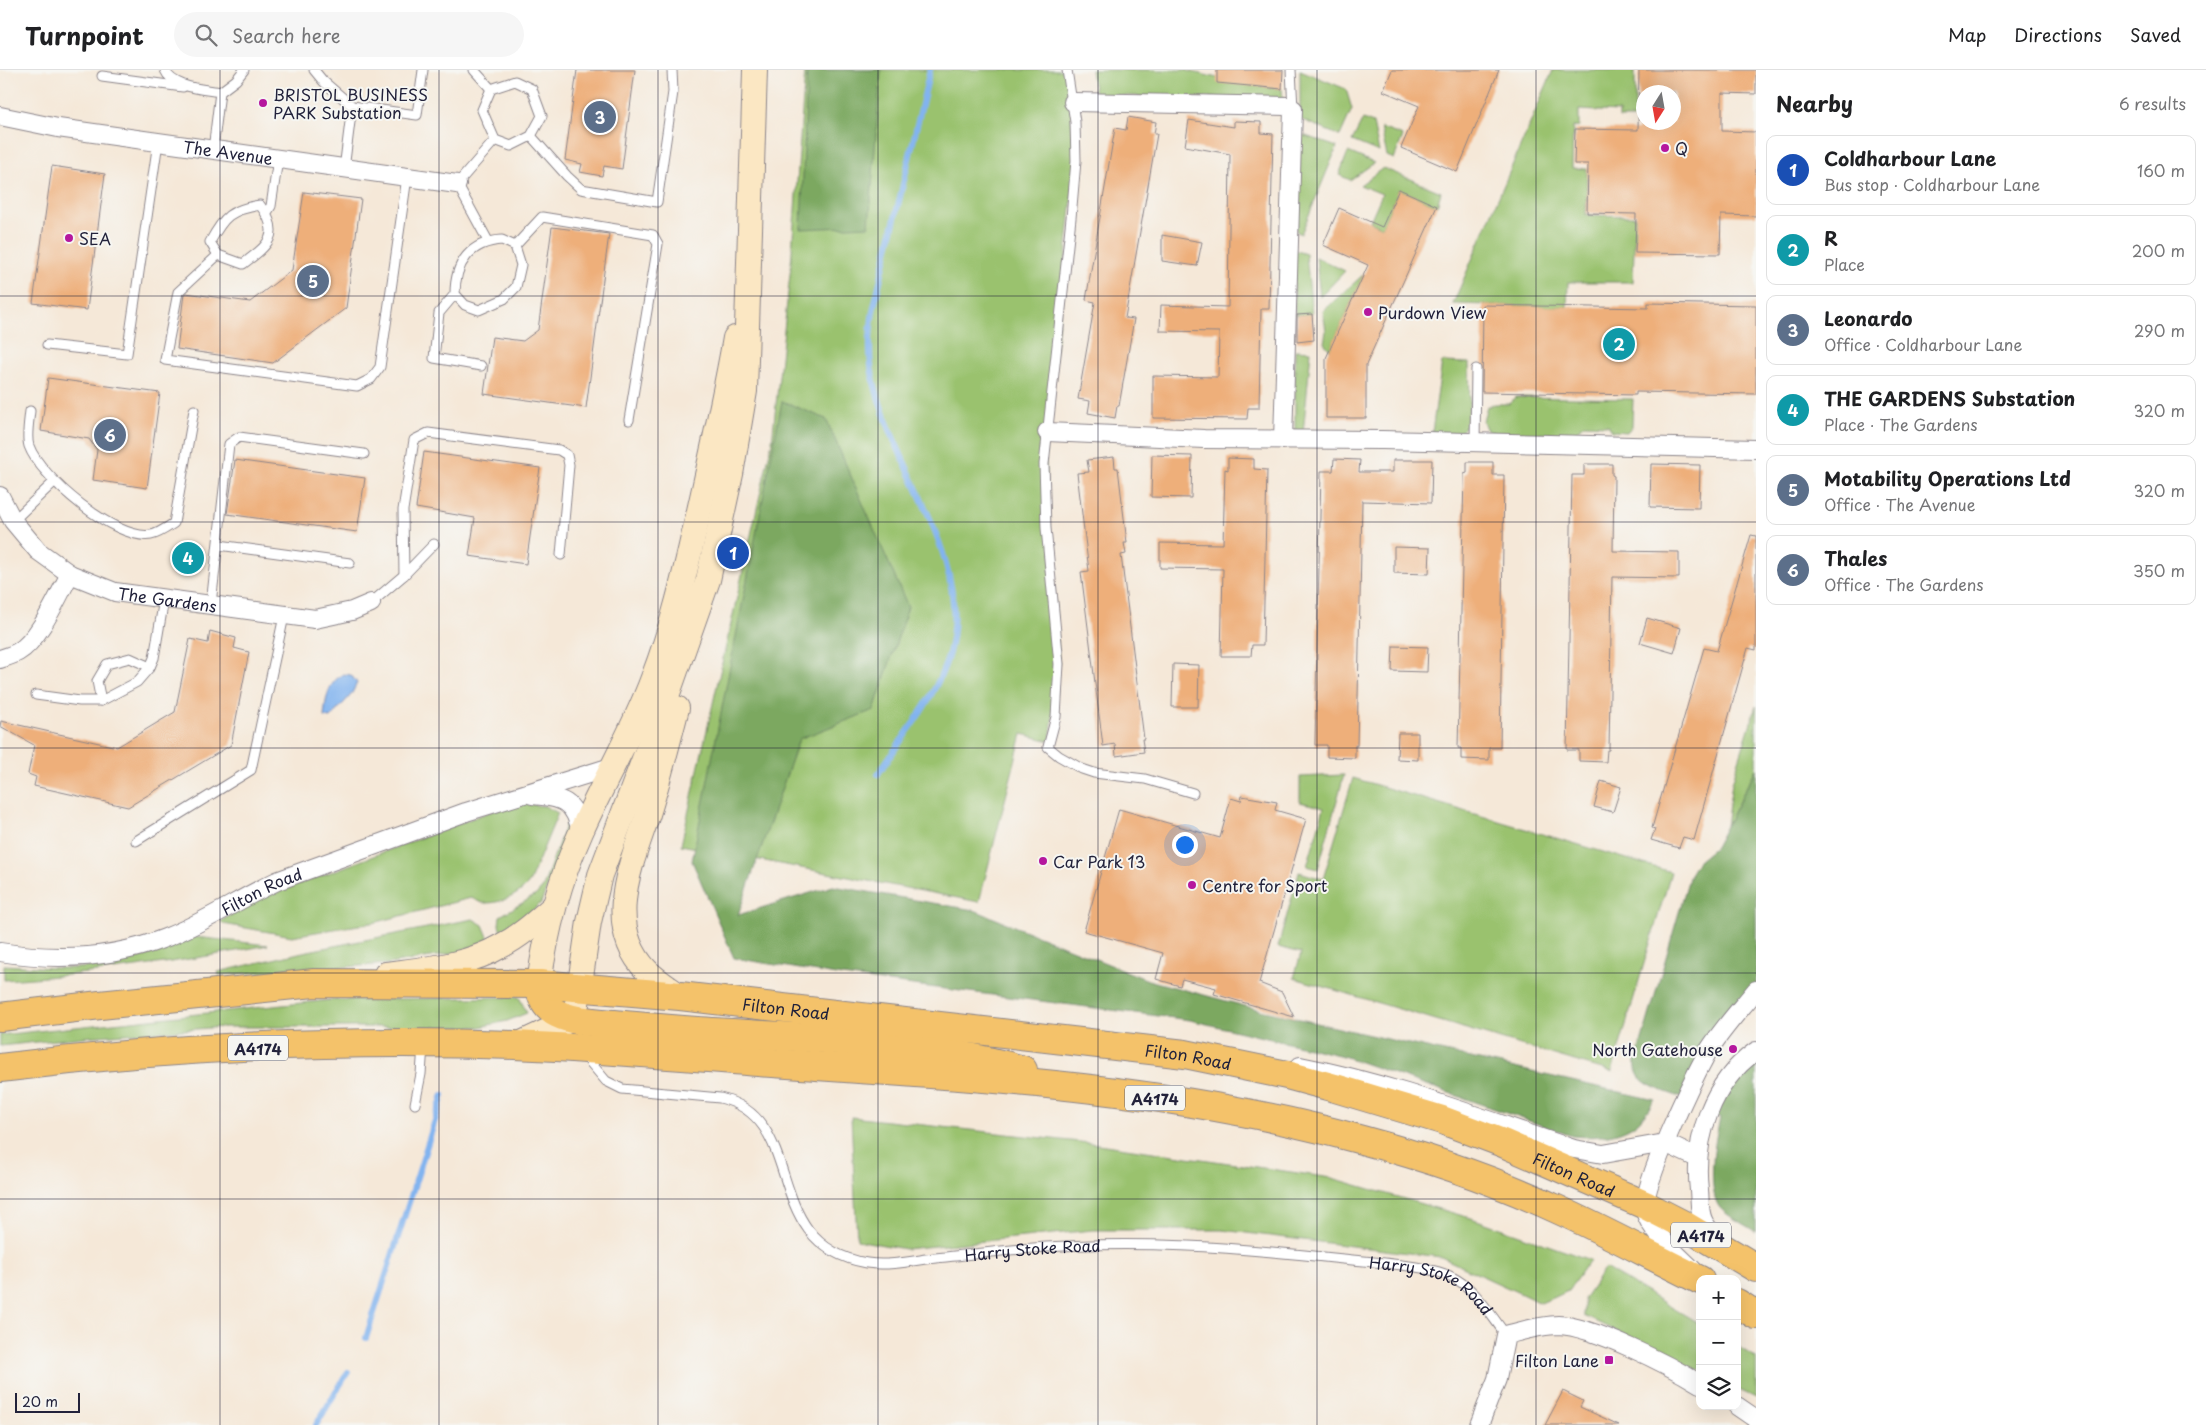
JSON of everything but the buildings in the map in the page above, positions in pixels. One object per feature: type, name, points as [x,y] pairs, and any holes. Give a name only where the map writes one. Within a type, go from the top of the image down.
[{"type":"main road","name":"A4174","points":[[0,1017],[100,1004],[314,983],[539,984],[581,987]]},
{"type":"main road","points":[[539,984],[545,1004],[559,1015],[574,1032]]},
{"type":"main road","name":"Filton Road","points":[[581,987],[680,996],[1185,1054],[1286,1075],[1442,1120],[1561,1166],[1644,1205],[1756,1268]]},
{"type":"main road","name":"A4174","points":[[0,1068],[198,1050],[309,1045],[517,1045],[574,1032],[658,1028],[880,1044],[984,1059],[1094,1090],[1168,1100],[1276,1119],[1363,1140],[1476,1176],[1557,1209],[1696,1278]]},
{"type":"main road","points":[[1741,1306],[1756,1315]]},
{"type":"street","points":[[680,996],[657,980],[639,961],[626,934],[622,900],[626,879],[669,741],[708,580],[731,474],[745,391],[752,225],[755,70]]},
{"type":"street","points":[[1073,102],[1287,106],[1293,109],[1283,440]]},
{"type":"street","name":"The Avenue","points":[[0,116],[58,128],[457,184]]},
{"type":"street","points":[[539,984],[542,955],[554,906],[580,832],[639,714],[654,676],[679,595],[724,401],[750,250]]},
{"type":"street","points":[[1047,432],[1283,440],[1756,449]]},
{"type":"street","name":"The Gardens","points":[[0,496],[13,521],[38,551],[70,574],[115,592],[315,620],[352,611],[371,603]]},
{"type":"street","points":[[0,659],[19,652],[32,638],[45,620],[70,574]]},
{"type":"street","points":[[574,1032],[589,922],[600,875],[655,730],[708,580]]},
{"type":"street","name":"Filton Road","points":[[0,952],[36,957],[72,958],[98,956],[138,948],[188,928],[246,895],[277,881],[518,794],[581,778],[614,766]]},
{"type":"street","name":"Filton Road","points":[[518,794],[551,796],[564,801],[574,810],[580,832]]},
{"type":"street","points":[[314,983],[453,964],[502,946],[531,926],[554,906]]},
{"type":"street","points":[[1696,1275],[1648,1220],[1644,1205],[1665,1143],[1707,1054],[1720,1034],[1756,990]]},
{"type":"street","points":[[1723,1248],[1708,1229],[1702,1216],[1697,1158],[1702,1133],[1718,1093],[1740,1064],[1756,1050]]},
{"type":"street","points":[[1185,1054],[1268,1061],[1362,1079],[1588,1152],[1616,1153],[1665,1143],[1697,1158]]},
{"type":"street","points":[[1506,1335],[1558,1325],[1571,1327],[1617,1343],[1696,1382]]},
{"type":"street","name":"Harry Stoke Road","points":[[1479,1425],[1495,1386],[1506,1335]]},
{"type":"street","points":[[1741,1409],[1756,1419]]},
{"type":"lane","points":[[165,70],[167,74],[186,87]]},
{"type":"lane","points":[[102,76],[220,92],[236,80],[244,70]]},
{"type":"lane","points":[[314,70],[322,81],[352,106],[417,115],[423,70]]},
{"type":"lane","points":[[474,70],[491,89]]},
{"type":"lane","points":[[531,136],[567,176],[582,189],[657,202],[673,92],[672,70]]},
{"type":"lane","points":[[1068,70],[1073,102],[1076,161],[1044,464],[1045,507],[1059,664],[1056,717],[1048,747],[1059,756],[1082,769],[1094,773],[1145,779],[1193,793]]},
{"type":"lane","points":[[1291,70],[1293,109]]},
{"type":"lane","points":[[515,81],[532,89],[542,116],[531,136],[511,146],[495,140],[482,110],[491,89],[515,81]]},
{"type":"lane","points":[[213,150],[220,92]]},
{"type":"lane","points":[[344,168],[352,106]]},
{"type":"lane","points":[[488,241],[457,184],[495,140]]},
{"type":"lane","points":[[47,345],[127,354],[158,142]]},
{"type":"lane","points":[[266,214],[271,206],[278,159]]},
{"type":"lane","points":[[218,255],[178,292],[165,360],[356,386],[371,379],[380,367],[407,177]]},
{"type":"lane","points":[[260,205],[272,229],[267,246],[243,264],[218,255],[210,242],[221,222],[239,209],[260,205]]},
{"type":"lane","points":[[515,246],[542,217],[653,235],[658,244],[629,420]]},
{"type":"lane","points":[[455,294],[465,305],[480,310],[504,299],[516,286],[521,264],[515,246],[502,240],[488,241],[471,250],[462,262],[455,278],[455,294],[439,313],[434,358],[481,366]]},
{"type":"lane","points":[[1475,443],[1476,369]]},
{"type":"lane","points":[[30,411],[29,445],[54,482],[87,510],[125,532],[151,536],[174,523],[194,410]]},
{"type":"lane","points":[[404,575],[404,510],[414,440],[428,433],[559,450],[567,455],[569,465],[561,555]]},
{"type":"lane","points":[[211,604],[229,444],[238,437],[364,454]]},
{"type":"lane","points":[[13,521],[54,482]]},
{"type":"lane","points":[[371,603],[404,575],[434,544]]},
{"type":"lane","points":[[219,545],[350,563]]},
{"type":"lane","points":[[36,695],[80,702],[101,701],[137,682],[150,667],[154,658],[164,599]]},
{"type":"lane","points":[[136,842],[251,770],[284,616]]},
{"type":"lane","points":[[101,701],[97,681],[107,664],[130,658],[150,667]]},
{"type":"lane","name":"Harry Stoke Road","points":[[574,1032],[598,1073],[613,1086],[622,1089],[720,1098],[740,1105],[750,1112],[760,1122],[774,1144],[802,1222],[822,1244],[856,1260],[882,1264],[1073,1245],[1151,1244],[1240,1248],[1356,1260],[1435,1271],[1449,1276],[1473,1291],[1506,1335]]},
{"type":"lane","points":[[415,1104],[424,1044]]},
{"type":"green space","points":[[805,70],[1067,70],[1076,161],[1045,452],[1059,664],[1050,741],[1022,734],[979,902],[681,845],[772,442],[791,265]]},
{"type":"green space","points":[[807,70],[881,70],[869,226],[801,229]]},
{"type":"green space","points":[[1091,70],[1184,70],[1251,86],[1282,89],[1283,100],[1095,95]]},
{"type":"green space","points":[[1300,70],[1346,89],[1352,109],[1340,136],[1300,119]]},
{"type":"green space","points":[[1553,70],[1635,70],[1635,118],[1619,118],[1619,112],[1579,110],[1579,126],[1573,127],[1572,168],[1587,169],[1586,215],[1635,216],[1633,282],[1568,282],[1567,307],[1453,304]]},
{"type":"green space","points":[[1363,119],[1373,123],[1379,152],[1352,141]]},
{"type":"green space","points":[[1381,128],[1403,136],[1394,159],[1387,156]]},
{"type":"green space","points":[[1300,134],[1337,147],[1301,234],[1296,231]]},
{"type":"green space","points":[[1348,152],[1374,163],[1350,180],[1339,175]]},
{"type":"green space","points":[[1383,168],[1441,192],[1437,206],[1399,189],[1382,227],[1370,221],[1382,194],[1360,185]]},
{"type":"green space","points":[[1293,250],[1306,254],[1312,314],[1295,315]]},
{"type":"green space","points":[[1316,257],[1345,271],[1320,297]]},
{"type":"green space","points":[[1364,274],[1330,350],[1324,343],[1326,331],[1323,311]]},
{"type":"green space","points":[[1295,350],[1311,351],[1303,434],[1295,432]]},
{"type":"green space","points":[[1442,362],[1469,363],[1469,411],[1464,428],[1457,433],[1432,432]]},
{"type":"green space","points":[[1515,397],[1633,399],[1632,426],[1627,432],[1612,431],[1608,425],[1584,424],[1573,434],[1495,433],[1486,429],[1483,421],[1487,407],[1495,404],[1510,404]]},
{"type":"green space","points":[[782,401],[826,419],[908,607],[874,710],[799,739],[738,915],[833,886],[974,910],[1148,980],[1260,1010],[1655,1100],[1638,1122],[1615,1134],[1589,1137],[1572,1136],[1343,1056],[1190,1020],[842,976],[734,958],[692,861]]},
{"type":"green space","points":[[1756,706],[1756,769],[1726,826],[1732,783]]},
{"type":"green space","points":[[1756,769],[1756,990],[1684,1099],[1645,1082],[1639,1077],[1636,1070],[1636,1061],[1690,874],[1698,861],[1715,847]]},
{"type":"green space","points":[[1344,775],[1318,869],[1307,866],[1324,808],[1300,802],[1300,777]]},
{"type":"green space","points":[[1353,778],[1671,872],[1612,1072],[1294,978],[1301,953],[1278,947],[1299,872],[1323,879]]},
{"type":"green space","points":[[525,804],[545,806],[558,813],[530,881],[517,894],[505,899],[493,903],[485,903],[471,898],[377,922],[292,936],[223,924],[221,921],[252,902],[489,812]]},
{"type":"green space","points":[[566,823],[569,828],[568,834],[541,903],[504,938],[499,925],[500,916],[536,895],[543,887]]},
{"type":"green space","points":[[473,919],[483,925],[491,944],[484,948],[389,964],[219,975],[218,972],[303,952]]},
{"type":"green space","points":[[195,937],[268,945],[136,967],[4,980],[4,965],[68,968],[107,965],[152,954]]},
{"type":"green space","points":[[519,997],[527,1013],[507,1021],[480,1027],[224,1027],[84,1037],[0,1046],[0,1035],[330,1000]]},
{"type":"green space","points":[[1756,1051],[1756,1232],[1723,1211],[1716,1200],[1713,1190],[1713,1164],[1720,1118],[1709,1111]]},
{"type":"green space","points":[[851,1117],[1098,1144],[1332,1178],[1477,1220],[1590,1260],[1568,1291],[1541,1303],[1441,1257],[1222,1230],[1093,1230],[905,1249],[857,1240]]},
{"type":"green space","points":[[1605,1268],[1696,1322],[1696,1369],[1584,1316],[1584,1299]]},
{"type":"green space","points":[[1741,1349],[1756,1358],[1756,1398],[1741,1391]]},
{"type":"water","points":[[343,674],[351,675],[357,683],[351,695],[330,718],[324,717],[330,687]]},
{"type":"waterway","points":[[878,774],[928,701],[944,669],[949,653],[954,618],[951,584],[942,550],[885,418],[875,386],[870,358],[873,311],[930,70]]},
{"type":"waterway","points":[[366,1338],[443,1095]]},
{"type":"waterway","points":[[316,1425],[348,1372]]},
{"type":"place","name":"BRISTOL BUSINESS PARK Substation","points":[[263,103]]},
{"type":"place","name":"Leonardo","points":[[600,117]]},
{"type":"place","name":"Q","points":[[1665,148]]},
{"type":"place","name":"SEA","points":[[69,238]]},
{"type":"place","name":"Motability Operations Ltd","points":[[313,281]]},
{"type":"place","name":"Purdown View","points":[[1368,312]]},
{"type":"place","name":"R","points":[[1619,344]]},
{"type":"place","name":"Thales","points":[[110,435]]},
{"type":"place","name":"Coldharbour Lane","points":[[733,553]]},
{"type":"place","name":"THE GARDENS Substation","points":[[188,558]]},
{"type":"place","name":"Car Park 13","points":[[1043,861]]},
{"type":"place","name":"Centre for Sport","points":[[1192,885]]},
{"type":"place","name":"North Gatehouse","points":[[1733,1049]]},
{"type":"place","name":"Filton Lane","points":[[1609,1360]]}]
